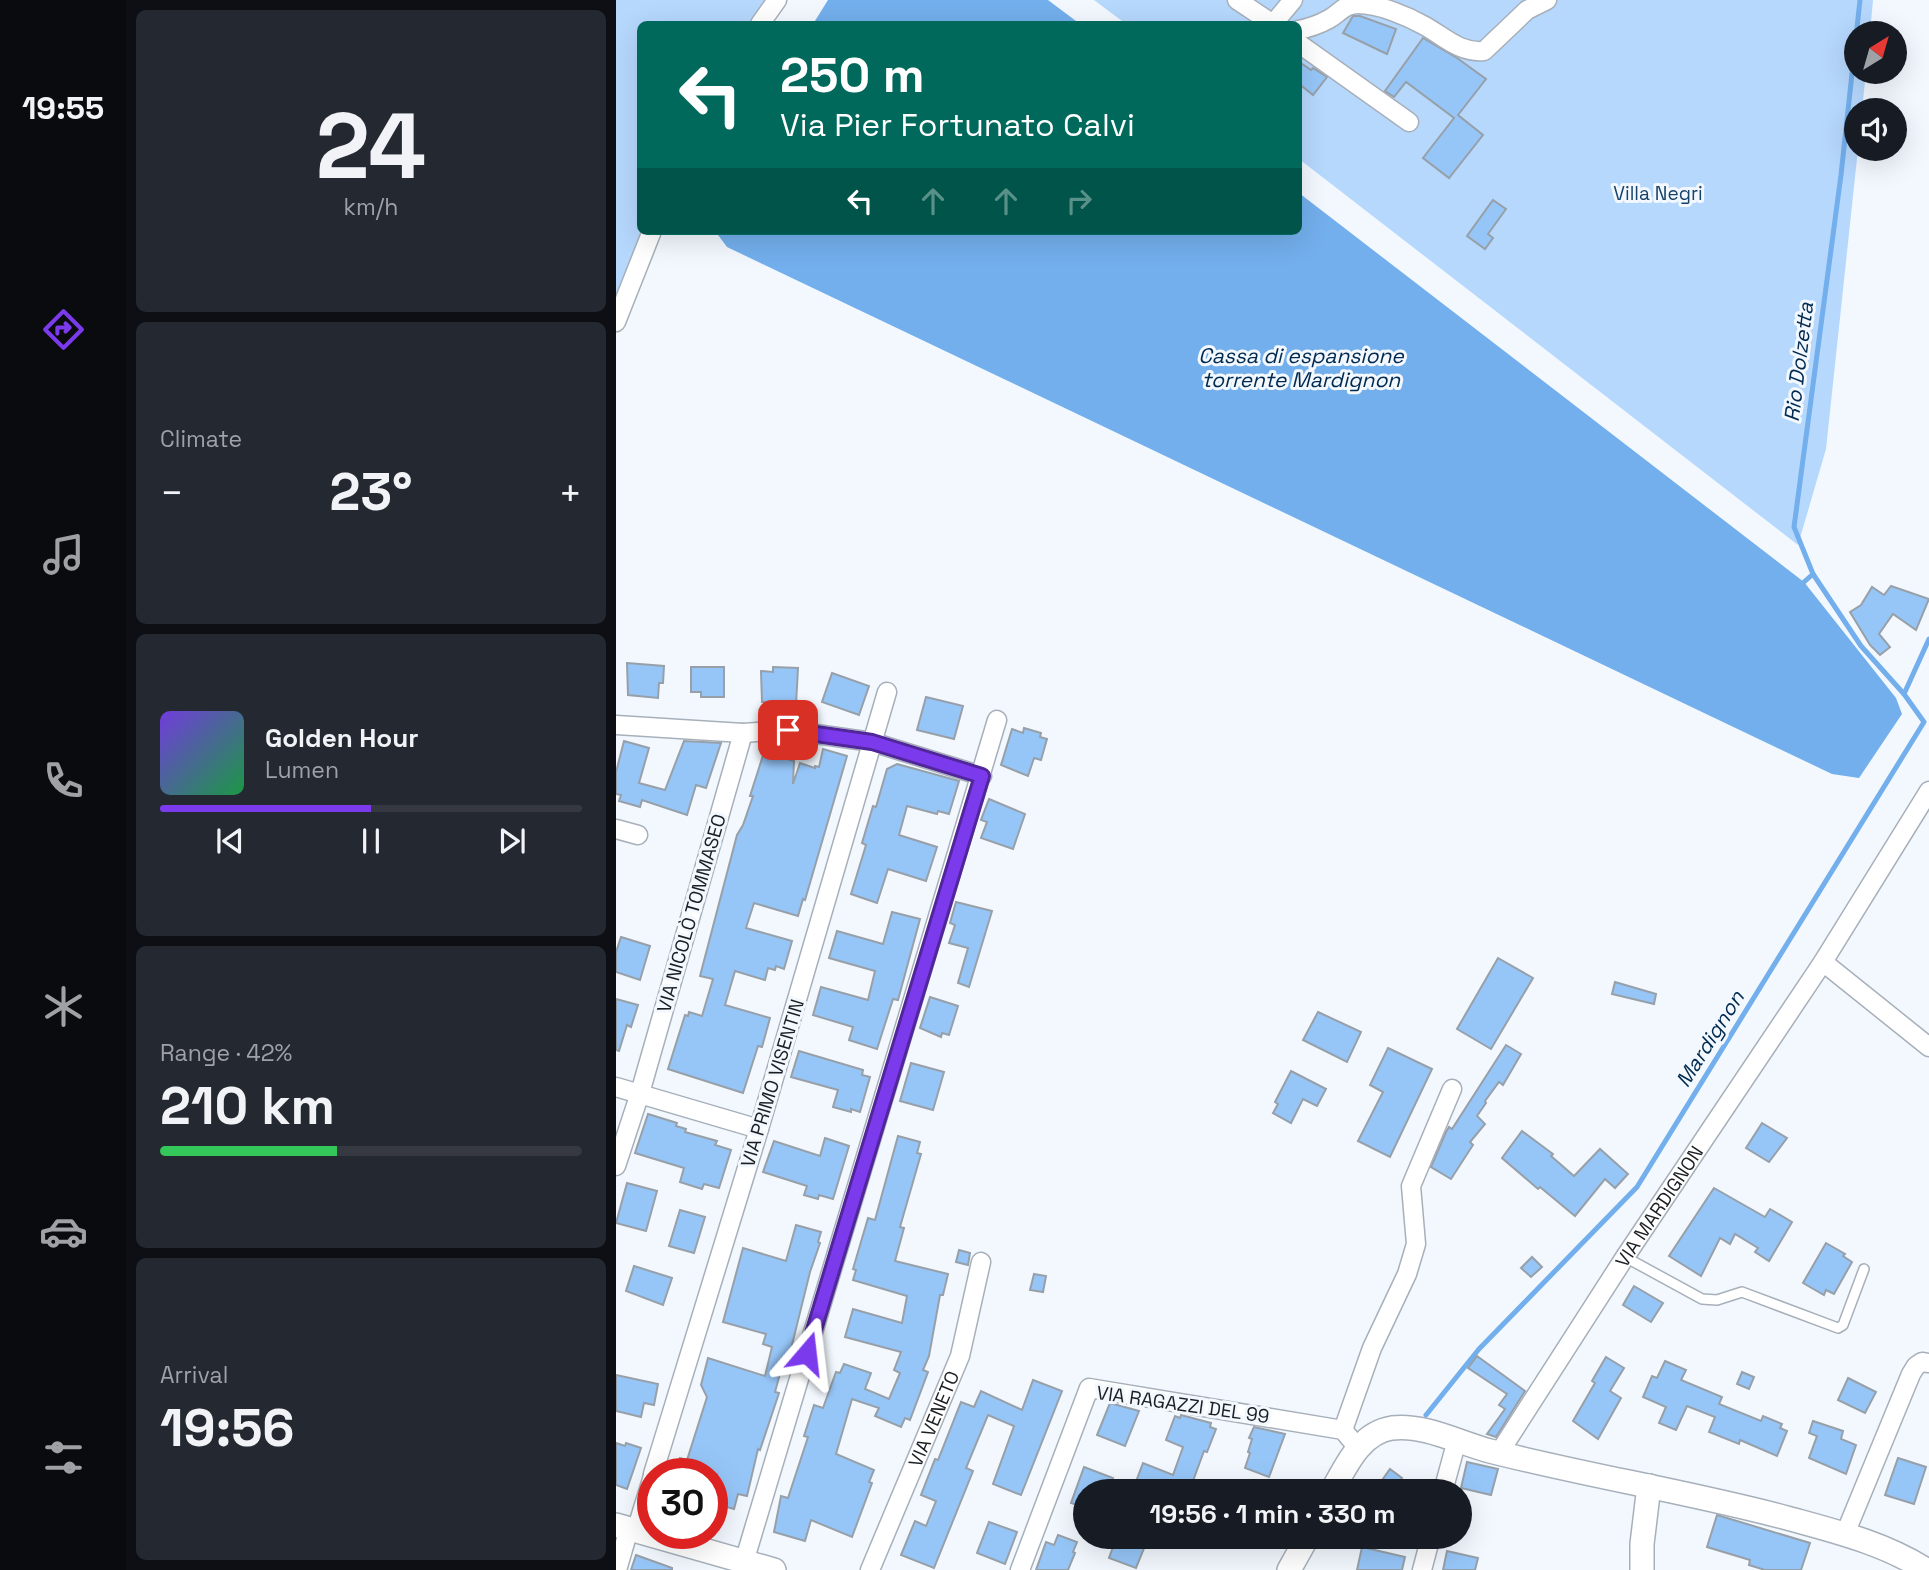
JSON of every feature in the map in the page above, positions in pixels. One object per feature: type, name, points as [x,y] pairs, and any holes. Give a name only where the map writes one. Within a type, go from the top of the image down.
[{"type":"street","points":[[762,21],[777,0]]},
{"type":"street","points":[[1237,0],[1269,21]]},
{"type":"street","points":[[1276,21],[1293,0]]},
{"type":"street","points":[[1302,29],[1332,17],[1342,7],[1357,4],[1399,14],[1425,26],[1455,46],[1471,52],[1485,51],[1527,10],[1547,0]]},
{"type":"street","points":[[1302,46],[1409,122]]},
{"type":"street","points":[[616,322],[650,235]]},
{"type":"street","name":"VIA PRIMO VISENTIN","points":[[658,1458],[759,1129],[887,692]]},
{"type":"street","points":[[617,1570],[627,1528],[762,1568],[997,720]]},
{"type":"street","points":[[616,725],[743,733],[788,730],[872,742],[982,776]]},
{"type":"street","name":"VIA NICOLÒ TOMMASEO","points":[[616,1166],[640,1093],[743,733]]},
{"type":"street","name":"VIA MARDIGNON","points":[[1499,1453],[1625,1257],[1823,962],[1929,791]]},
{"type":"street","points":[[616,829],[638,835]]},
{"type":"street","points":[[1823,962],[1929,1046]]},
{"type":"street","points":[[616,1087],[759,1129]]},
{"type":"street","points":[[1358,1448],[1343,1430],[1373,1348],[1407,1274],[1416,1244],[1411,1186],[1452,1089]]},
{"type":"street","name":"VIA VENETO","points":[[870,1570],[960,1356],[981,1262]]},
{"type":"street","points":[[1845,1534],[1911,1374],[1922,1362],[1929,1363]]},
{"type":"street","name":"VIA RAGAZZI DEL 99","points":[[1020,1570],[1089,1388],[1343,1430]]},
{"type":"street","points":[[1339,1479],[1358,1448],[1380,1431],[1394,1428],[1420,1431],[1499,1453],[1751,1508],[1845,1534],[1907,1558],[1926,1570]]},
{"type":"street","points":[[1446,1479],[1457,1440]]},
{"type":"street","points":[[1642,1570],[1642,1544],[1649,1486]]},
{"type":"street","name":"VIA PRIMO VISENTIN","points":[[627,1528],[637,1508]]},
{"type":"street","points":[[1289,1570],[1301,1549]]},
{"type":"street","points":[[1422,1570],[1428,1549]]},
{"type":"lane","points":[[1625,1257],[1702,1299],[1717,1300],[1742,1292],[1838,1328],[1843,1325],[1864,1269]]},
{"type":"green space","points":[[616,0],[767,0],[751,21],[637,21],[637,235],[642,235],[616,299]]},
{"type":"green space","name":"Villa Negri","points":[[1094,0],[1873,0],[1871,21],[1844,21],[1844,84],[1865,84],[1863,98],[1844,98],[1844,161],[1857,161],[1826,449],[1798,545],[1302,161],[1302,21],[1122,21]]},
{"type":"water","points":[[828,0],[1048,0],[1076,21],[815,21]]},
{"type":"water","name":"Cassa di espansione torrente Mardignon","points":[[1302,195],[1804,582],[1896,698],[1902,714],[1859,778],[1832,774],[727,247],[718,235],[1302,235]]},
{"type":"building","points":[[1353,16],[1396,29],[1387,54],[1343,33]]},
{"type":"building","points":[[1423,38],[1486,79],[1458,115],[1483,135],[1449,178],[1423,158],[1454,118],[1406,82],[1394,97],[1385,91]]},
{"type":"building","points":[[1302,64],[1327,77],[1313,95],[1302,86]]},
{"type":"building","points":[[1493,200],[1506,209],[1488,234],[1493,238],[1485,249],[1467,236]]},
{"type":"building","points":[[1891,586],[1929,599],[1916,630],[1893,614],[1879,634],[1890,647],[1880,655],[1870,645],[1850,612],[1861,605],[1872,587],[1884,595]]},
{"type":"building","points":[[627,663],[664,666],[663,683],[659,683],[658,698],[628,695]]},
{"type":"building","points":[[691,667],[724,667],[724,697],[701,697],[701,692],[691,692]]},
{"type":"building","points":[[773,667],[798,668],[796,705],[762,702],[761,671],[773,672]]},
{"type":"building","points":[[832,673],[869,686],[859,715],[822,702]]},
{"type":"building","points":[[926,697],[963,706],[954,739],[917,730]]},
{"type":"building","points":[[1024,728],[1041,733],[1040,737],[1047,739],[1041,760],[1034,758],[1028,776],[1001,765],[1012,729],[1023,733]]},
{"type":"building","points":[[624,741],[649,748],[639,783],[665,790],[684,741],[721,743],[706,788],[696,785],[687,815],[642,800],[640,807],[619,801],[621,795],[616,794],[616,772]]},
{"type":"building","points":[[767,743],[793,749],[790,760],[794,761],[793,784],[800,763],[819,767],[823,749],[847,756],[798,916],[754,903],[746,928],[792,941],[784,969],[776,966],[775,970],[768,968],[765,980],[735,971],[725,1005],[770,1018],[762,1047],[758,1046],[743,1093],[668,1069],[685,1015],[688,1016],[689,1012],[702,1016],[713,979],[700,976],[737,835],[753,796],[750,796]]},
{"type":"building","points":[[897,764],[959,781],[949,814],[938,811],[937,814],[907,806],[899,835],[937,847],[926,881],[888,869],[877,903],[851,894],[866,845],[862,843],[873,806],[876,807],[887,769]]},
{"type":"building","points":[[989,799],[1025,814],[1013,849],[981,838],[987,822],[981,820]]},
{"type":"building","points":[[956,902],[992,911],[969,987],[958,983],[968,948],[949,943],[955,925],[950,923]]},
{"type":"building","points":[[892,912],[920,919],[898,1000],[893,999],[877,1049],[849,1040],[853,1027],[813,1015],[821,987],[868,1000],[875,971],[829,958],[837,931],[883,944]]},
{"type":"building","points":[[621,937],[650,946],[640,980],[616,972],[616,952]]},
{"type":"building","points":[[1498,958],[1533,978],[1491,1049],[1457,1029]]},
{"type":"building","points":[[1615,982],[1656,994],[1654,1004],[1612,994]]},
{"type":"building","points":[[930,997],[958,1006],[949,1035],[942,1033],[941,1037],[920,1028]]},
{"type":"building","points":[[616,999],[638,1005],[631,1027],[627,1025],[619,1051],[616,1050]]},
{"type":"building","points":[[1318,1012],[1361,1032],[1347,1062],[1303,1040]]},
{"type":"building","points":[[1506,1045],[1521,1054],[1503,1085],[1499,1082],[1485,1101],[1477,1116],[1485,1124],[1470,1142],[1473,1145],[1451,1179],[1431,1167],[1449,1127],[1452,1129]]},
{"type":"building","points":[[1388,1048],[1432,1069],[1390,1157],[1358,1141],[1383,1092],[1370,1085]]},
{"type":"building","points":[[799,1051],[863,1070],[862,1075],[870,1077],[860,1112],[833,1107],[838,1090],[791,1077]]},
{"type":"building","points":[[911,1063],[944,1072],[933,1110],[900,1101]]},
{"type":"building","points":[[1291,1071],[1326,1089],[1317,1106],[1303,1099],[1291,1123],[1273,1113],[1278,1104],[1275,1102]]},
{"type":"building","points":[[648,1114],[677,1123],[676,1126],[686,1129],[685,1132],[717,1141],[715,1145],[731,1150],[719,1188],[704,1184],[702,1189],[680,1182],[684,1168],[635,1153]]},
{"type":"building","points":[[1762,1123],[1787,1138],[1769,1162],[1746,1148]]},
{"type":"building","points":[[1522,1131],[1553,1154],[1551,1156],[1574,1176],[1600,1149],[1628,1174],[1615,1188],[1605,1179],[1575,1216],[1502,1158]]},
{"type":"building","points":[[898,1136],[920,1142],[917,1153],[921,1154],[900,1227],[904,1228],[895,1261],[948,1274],[943,1295],[940,1295],[929,1356],[923,1370],[928,1372],[910,1420],[905,1418],[901,1427],[875,1416],[879,1408],[852,1399],[836,1454],[874,1470],[869,1482],[872,1483],[852,1537],[811,1520],[805,1541],[774,1532],[781,1496],[788,1498],[808,1437],[804,1436],[814,1405],[823,1408],[836,1372],[840,1373],[844,1364],[871,1373],[865,1389],[889,1399],[900,1373],[894,1370],[901,1352],[845,1337],[853,1309],[902,1323],[907,1296],[853,1280],[856,1270],[853,1269],[868,1218],[875,1220]]},
{"type":"building","points":[[825,1138],[849,1146],[833,1199],[804,1195],[807,1186],[763,1172],[774,1141],[820,1156]]},
{"type":"building","points":[[627,1183],[657,1191],[646,1231],[616,1223]]},
{"type":"building","points":[[1714,1188],[1765,1217],[1770,1209],[1792,1222],[1769,1261],[1755,1252],[1758,1248],[1735,1234],[1730,1244],[1720,1238],[1701,1276],[1669,1256]]},
{"type":"building","points":[[680,1210],[705,1217],[694,1253],[669,1246]]},
{"type":"building","points":[[796,1225],[821,1232],[790,1353],[788,1352],[784,1359],[775,1392],[779,1393],[760,1450],[758,1449],[747,1496],[738,1494],[734,1509],[728,1507],[728,1458],[688,1458],[707,1397],[701,1385],[708,1358],[765,1376],[772,1347],[763,1344],[766,1334],[723,1322],[743,1248],[786,1261]]},
{"type":"building","points":[[1826,1243],[1845,1254],[1843,1256],[1852,1262],[1834,1294],[1826,1290],[1824,1295],[1803,1283]]},
{"type":"building","points":[[959,1250],[970,1253],[968,1265],[956,1262]]},
{"type":"building","points":[[1532,1257],[1542,1267],[1531,1277],[1521,1268]]},
{"type":"building","points":[[634,1266],[672,1278],[663,1305],[626,1291]]},
{"type":"building","points":[[1034,1274],[1046,1276],[1043,1292],[1030,1290]]},
{"type":"building","points":[[1634,1286],[1663,1303],[1651,1322],[1623,1305]]},
{"type":"building","points":[[1477,1356],[1525,1391],[1496,1437],[1487,1434],[1505,1409],[1499,1405],[1507,1394],[1468,1368]]},
{"type":"building","points":[[1606,1357],[1624,1368],[1610,1391],[1621,1398],[1598,1439],[1573,1421],[1595,1383],[1592,1381]]},
{"type":"building","points":[[1665,1361],[1686,1370],[1681,1380],[1722,1397],[1719,1404],[1761,1421],[1763,1416],[1782,1424],[1780,1428],[1787,1431],[1777,1456],[1740,1440],[1739,1444],[1709,1432],[1715,1417],[1687,1406],[1676,1430],[1659,1423],[1666,1407],[1643,1397],[1652,1376],[1657,1378]]},
{"type":"building","points":[[1742,1372],[1754,1377],[1749,1389],[1737,1384]]},
{"type":"building","points":[[616,1375],[658,1384],[654,1405],[644,1403],[641,1417],[616,1411]]},
{"type":"building","points":[[1848,1378],[1876,1392],[1865,1413],[1838,1400]]},
{"type":"building","points":[[1033,1380],[1062,1391],[1021,1495],[993,1484],[1014,1426],[988,1415],[966,1468],[973,1471],[934,1568],[901,1555],[915,1521],[926,1526],[936,1501],[921,1495],[961,1402],[974,1407],[981,1391],[1022,1410]]},
{"type":"building","points":[[1110,1403],[1139,1411],[1125,1446],[1097,1435]]},
{"type":"building","points":[[1181,1415],[1211,1423],[1210,1427],[1216,1429],[1194,1479],[1137,1479],[1143,1463],[1173,1475],[1183,1447],[1166,1440],[1175,1416],[1180,1418]]},
{"type":"building","points":[[1813,1421],[1843,1431],[1841,1439],[1856,1445],[1846,1474],[1809,1458],[1817,1436],[1809,1433]]},
{"type":"building","points":[[1254,1427],[1285,1434],[1269,1477],[1245,1468],[1252,1439],[1249,1438]]},
{"type":"building","points":[[616,1443],[641,1448],[627,1489],[616,1485]]},
{"type":"building","points":[[1898,1458],[1926,1467],[1914,1504],[1885,1495]]},
{"type":"building","points":[[1467,1462],[1498,1469],[1491,1495],[1472,1491],[1472,1479],[1463,1479]]},
{"type":"building","points":[[1084,1467],[1113,1478],[1113,1479],[1080,1479]]},
{"type":"building","points":[[1390,1469],[1402,1478],[1401,1479],[1383,1479]]},
{"type":"building","points":[[1717,1515],[1810,1543],[1801,1570],[1765,1570],[1749,1565],[1750,1560],[1707,1547]]},
{"type":"building","points":[[989,1522],[1017,1532],[1005,1564],[977,1553]]},
{"type":"building","points":[[1058,1535],[1073,1541],[1075,1553],[1068,1570],[1036,1570],[1046,1542],[1054,1545]]},
{"type":"building","points":[[1112,1549],[1144,1549],[1136,1568],[1109,1558]]},
{"type":"building","points":[[1362,1549],[1405,1557],[1402,1570],[1357,1570]]},
{"type":"building","points":[[1447,1551],[1478,1558],[1475,1570],[1443,1570]]},
{"type":"building","points":[[636,1555],[672,1568],[672,1570],[631,1570]]},
{"type":"waterway","name":"Mardignon","points":[[1426,1415],[1479,1349],[1637,1187],[1924,722],[1904,694],[1861,646],[1813,574],[1794,527],[1841,175],[1860,0]]},
{"type":"waterway","points":[[1804,582],[1813,574]]},
{"type":"waterway","name":"Mardignon","points":[[1904,694],[1929,639]]},
{"type":"route","points":[[788,730],[872,742],[982,776],[807,1353]]},
{"type":"water label","name":"Rio Dolzetta","points":[[1799,362]]}]
